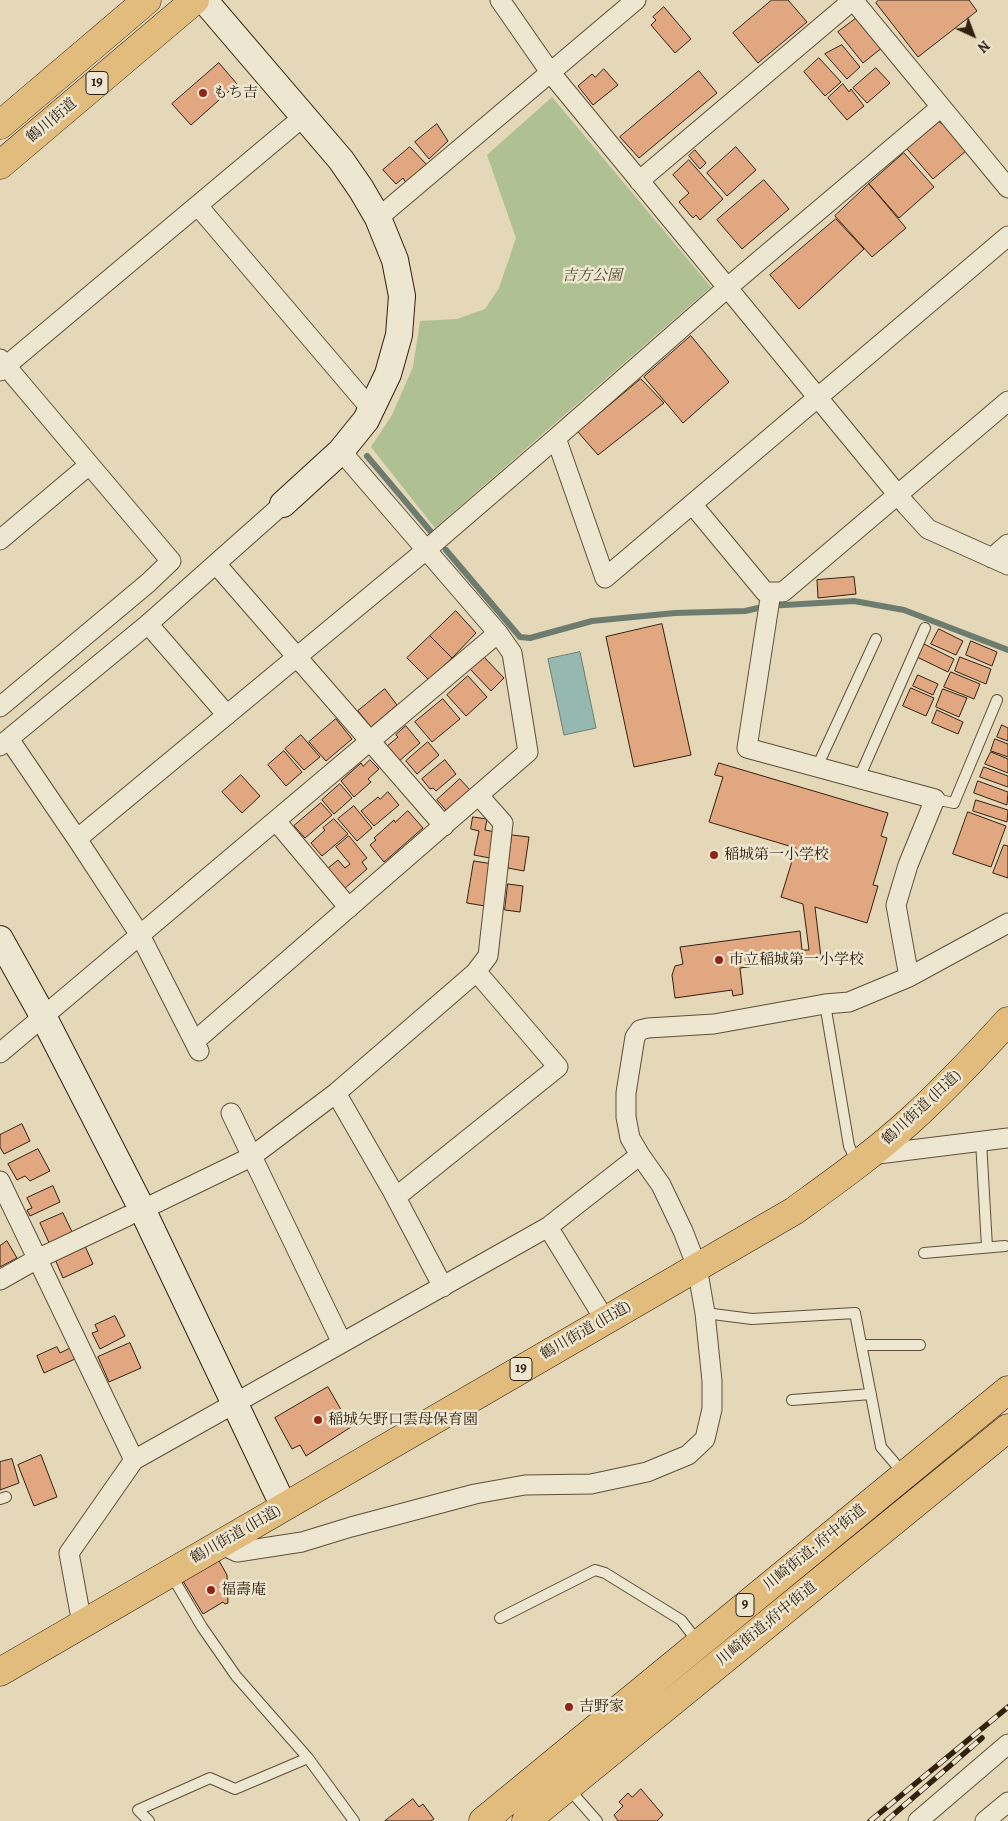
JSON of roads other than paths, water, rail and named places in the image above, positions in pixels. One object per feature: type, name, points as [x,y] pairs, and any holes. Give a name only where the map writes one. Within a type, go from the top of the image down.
[{"type":"main road","name":"鶴川街道","points":[[0,125],[147,0]]},
{"type":"main road","name":"鶴川街道","points":[[0,165],[195,0]]},
{"type":"main road","name":"鶴川街道 (旧道)","points":[[0,1672],[169,1572],[794,1211],[865,1159],[911,1120],[1008,1021]]},
{"type":"main road","name":"川崎街道; 府中街道","points":[[483,1821],[1008,1390]]},
{"type":"main road","name":"川崎街道;府中街道","points":[[526,1821],[1008,1428]]},
{"type":"street","points":[[204,0],[341,160],[361,189],[378,218],[395,260],[402,296],[399,335],[388,374],[366,420],[341,451],[148,624],[4,742],[77,838],[140,936],[197,1046],[349,908],[528,752],[512,653],[498,633],[341,451]]},
{"type":"street","points":[[500,0],[550,72],[928,529],[1000,562],[1008,544]]},
{"type":"street","points":[[378,218],[636,0]]},
{"type":"street","points":[[639,180],[853,0],[1008,188]]},
{"type":"street","points":[[77,838],[426,550],[727,288],[941,107]]},
{"type":"street","points":[[0,707],[148,583],[172,560],[2,365],[198,206],[303,117]]},
{"type":"street","points":[[198,206],[371,409]]},
{"type":"street","points":[[556,438],[605,578],[1008,236]]},
{"type":"street","points":[[769,603],[1008,401]]},
{"type":"street","points":[[0,540],[89,465]]},
{"type":"street","points":[[692,504],[765,592],[769,603],[746,748],[935,799],[908,865],[896,905],[909,978]]},
{"type":"street","points":[[216,564],[444,826]]},
{"type":"street","points":[[148,583],[168,605]]},
{"type":"street","points":[[148,624],[227,715]]},
{"type":"street","points":[[0,1053],[498,633]]},
{"type":"street","points":[[154,1204],[250,1157],[336,1093],[475,973],[488,956],[503,823],[479,796]]},
{"type":"street","points":[[276,821],[349,908]]},
{"type":"street","points":[[220,1544],[237,1552],[302,1542],[475,1494],[526,1485],[592,1484],[647,1472],[688,1455],[705,1439],[712,1409],[712,1381],[705,1313],[697,1267],[683,1231],[662,1186],[630,1138],[626,1117],[626,1093],[635,1037],[640,1030],[648,1028],[714,1024],[825,1004],[849,1002],[909,978],[1008,923]]},
{"type":"street","points":[[0,938],[43,1016],[143,1210],[284,1507]]},
{"type":"street","points":[[396,1196],[558,1066],[481,977],[475,973]]},
{"type":"street","points":[[336,1093],[396,1196],[443,1287]]},
{"type":"street","points":[[231,1114],[250,1157],[342,1343]]},
{"type":"street","points":[[865,1159],[1008,1138]]},
{"type":"street","points":[[82,1624],[69,1553],[134,1460],[548,1227],[640,1155]]},
{"type":"street","points":[[0,1181],[134,1460]]},
{"type":"street","points":[[0,1280],[37,1259],[128,1216]]},
{"type":"street","points":[[548,1227],[605,1320]]},
{"type":"street","points":[[918,1821],[1008,1744]]},
{"type":"street","points":[[985,1821],[1008,1802]]},
{"type":"lane","points":[[859,778],[925,628]]},
{"type":"lane","points":[[817,767],[876,639]]},
{"type":"lane","points":[[935,799],[954,803],[997,700]]},
{"type":"lane","points":[[825,1004],[849,1146],[853,1154],[865,1159]]},
{"type":"lane","points":[[981,1141],[987,1247]]},
{"type":"lane","points":[[924,1253],[1005,1246]]},
{"type":"lane","points":[[705,1313],[752,1320],[855,1313],[881,1447],[904,1475]]},
{"type":"lane","points":[[862,1345],[920,1345]]},
{"type":"lane","points":[[792,1400],[872,1394]]},
{"type":"lane","points":[[500,1618],[595,1570],[605,1573],[681,1620],[699,1643]]},
{"type":"lane","points":[[169,1572],[202,1627],[236,1676],[308,1758],[354,1821]]},
{"type":"lane","points":[[149,1821],[138,1810],[210,1778],[235,1790],[308,1758]]},
{"type":"lane","points":[[568,1787],[597,1821]]},
{"type":"water","points":[[580,652],[596,728],[564,735],[548,659]]},
{"type":"waterway","points":[[367,456],[432,533]]},
{"type":"waterway","points":[[446,550],[520,637],[530,638],[592,621],[675,613],[745,611],[767,606],[854,601],[904,610],[1008,650]]},
{"type":"railway","points":[[870,1821],[1008,1707]]},
{"type":"railway","points":[[886,1821],[982,1738]]},
{"type":"place","name":"もち吉","points":[[203,93]]},
{"type":"place","name":"稲城第一小学校","points":[[714,855]]},
{"type":"place","name":"市立稲城第一小学校","points":[[719,960]]},
{"type":"place","name":"稲城矢野口雲母保育園","points":[[318,1420]]},
{"type":"place","name":"福壽庵","points":[[211,1590]]},
{"type":"place","name":"吉野家","points":[[569,1707]]},
{"type":"park label","name":"吉方公園","points":[[592,276]]}]
